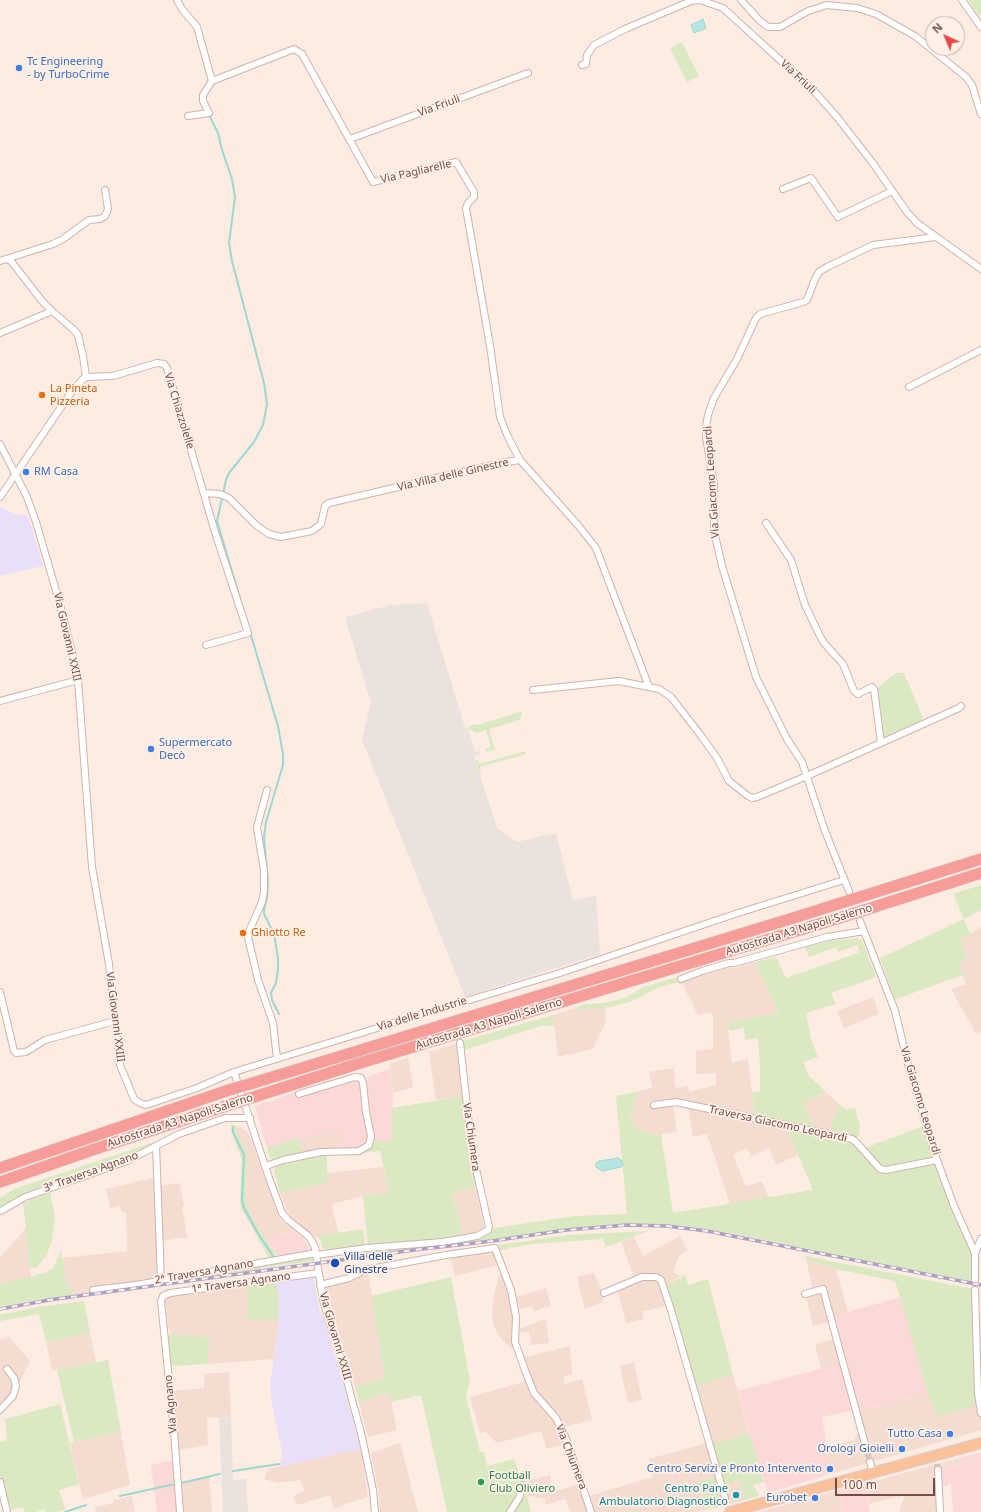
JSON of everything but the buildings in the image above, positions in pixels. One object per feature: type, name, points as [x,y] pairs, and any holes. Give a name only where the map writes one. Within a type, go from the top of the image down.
[{"type":"highway","name":"Autostrada A3 Napoli-Salerno","points":[[0,1168],[229,1090],[981,859]]},
{"type":"highway","name":"Autostrada A3 Napoli-Salerno","points":[[0,1182],[98,1148],[360,1063],[849,915],[981,873]]},
{"type":"main road","points":[[729,1510],[873,1472],[936,1459],[981,1443]]},
{"type":"street","points":[[177,0],[182,9],[197,27],[212,81],[203,95],[203,101],[208,114],[188,116]]},
{"type":"street","name":"Via Friuli","points":[[582,65],[586,64],[587,55],[594,45],[624,30],[691,1],[700,0],[723,8],[814,91],[837,117],[872,162],[907,212],[917,223],[981,269]]},
{"type":"street","points":[[741,0],[760,21],[768,27],[780,27],[808,11],[826,5],[857,8],[876,14],[914,36],[966,77],[972,85],[981,114]]},
{"type":"street","points":[[962,0],[981,27]]},
{"type":"street","name":"Via Pagliarelle","points":[[212,81],[294,49],[302,54],[374,182],[456,162],[474,192],[474,197],[468,203],[466,208],[492,354],[500,416],[508,437],[520,460]]},
{"type":"street","name":"Via Friuli","points":[[350,139],[528,73]]},
{"type":"street","points":[[784,189],[811,178],[838,217],[892,191]]},
{"type":"street","points":[[3,260],[53,244],[63,239],[89,220],[100,219],[104,216],[108,208],[105,190]]},
{"type":"street","name":"Via Giacomo Leopardi","points":[[849,891],[820,818],[802,762],[780,726],[756,678],[722,566],[714,531],[714,485],[706,437],[708,415],[714,398],[737,359],[756,318],[760,314],[807,300],[812,285],[819,272],[873,245],[936,237]]},
{"type":"street","points":[[0,497],[70,394],[86,377],[78,335],[52,311],[34,291],[11,261],[3,260]]},
{"type":"street","points":[[0,334],[52,311]]},
{"type":"street","points":[[909,386],[981,350]]},
{"type":"street","name":"Via Chiazzolelle","points":[[86,377],[113,376],[158,363],[164,364],[167,368],[215,532],[248,633],[206,645]]},
{"type":"street","name":"Via Giovanni XXIII","points":[[0,444],[16,473],[36,522],[59,602],[78,680],[92,867],[108,962],[120,1065],[134,1099],[146,1105],[197,1088],[234,1072],[282,1213],[312,1241],[316,1254],[323,1300],[361,1430],[373,1490],[375,1512]]},
{"type":"street","name":"Via Villa delle Ginestre","points":[[204,493],[222,495],[232,501],[257,526],[269,534],[281,537],[312,531],[321,524],[325,506],[329,503],[500,463],[520,460],[577,524],[596,548],[649,687]]},
{"type":"street","points":[[766,523],[791,560],[805,605],[824,643],[844,664],[854,691],[858,694],[872,687],[874,689],[880,743]]},
{"type":"street","points":[[0,701],[78,680]]},
{"type":"street","points":[[533,690],[619,681],[659,689],[670,697],[712,750],[729,781],[748,796],[757,797],[961,706]]},
{"type":"street","points":[[267,790],[257,827],[264,872],[264,891],[262,902],[248,937],[258,980],[273,1022],[277,1059]]},
{"type":"street","name":"Via delle Industrie","points":[[234,1072],[610,957],[736,914],[844,880]]},
{"type":"street","name":"Via Giacomo Leopardi","points":[[860,921],[895,1011],[908,1064],[937,1160],[954,1206],[975,1253],[975,1282]]},
{"type":"street","points":[[681,979],[729,962],[734,963],[827,937],[864,930]]},
{"type":"street","points":[[0,992],[14,1051],[16,1053],[26,1052],[45,1040],[116,1021]]},
{"type":"street","name":"Via Chiumera","points":[[460,1043],[472,1151],[488,1230]]},
{"type":"street","points":[[266,1166],[283,1160],[321,1152],[328,1151],[352,1153],[369,1145],[371,1136],[366,1112],[362,1078],[356,1077],[299,1094]]},
{"type":"street","name":"Traversa Giacomo Leopardi","points":[[654,1105],[676,1102],[852,1139],[880,1169],[886,1170],[937,1160]]},
{"type":"street","name":"3ª Traversa Agnano","points":[[1,1211],[26,1197],[127,1161],[179,1134],[226,1118],[250,1118]]},
{"type":"street","points":[[156,1146],[161,1279]]},
{"type":"street","name":"2ª Traversa Agnano","points":[[93,1290],[136,1285],[161,1279],[316,1254],[443,1242],[477,1236],[488,1230]]},
{"type":"street","points":[[975,1253],[981,1239]]},
{"type":"street","name":"Via Chiumera","points":[[320,1285],[349,1278],[365,1270],[446,1255],[495,1248],[511,1290],[516,1317],[515,1342],[526,1373],[534,1393],[556,1418],[565,1436],[591,1512]]},
{"type":"street","name":"1ª Traversa Agnano","points":[[164,1296],[170,1293],[318,1273]]},
{"type":"street","points":[[604,1293],[642,1277],[656,1277],[661,1280],[725,1498]]},
{"type":"street","points":[[805,1294],[823,1289],[865,1444]]},
{"type":"street","points":[[975,1290],[978,1393],[981,1412]]},
{"type":"street","name":"Via Agnano","points":[[164,1296],[161,1301],[174,1431],[180,1512]]},
{"type":"street","points":[[0,1410],[14,1396],[16,1386],[14,1378],[7,1369]]},
{"type":"street","points":[[870,1462],[873,1472]]},
{"type":"street","points":[[938,1470],[940,1512]]},
{"type":"street","points":[[0,1482],[7,1512]]},
{"type":"street","points":[[510,1512],[519,1498],[523,1485]]},
{"type":"shaded area","points":[[0,507],[14,514],[28,515],[43,566],[0,576]]},
{"type":"shaded area","points":[[427,603],[465,728],[468,729],[475,752],[480,751],[481,754],[474,756],[497,828],[517,842],[556,833],[573,900],[596,895],[600,954],[465,997],[362,740],[371,703],[345,617],[391,605]]},
{"type":"shaded area","points":[[981,927],[981,1031],[976,1034],[951,989],[966,984],[959,963],[968,959],[960,940]]},
{"type":"shaded area","points":[[755,962],[779,1013],[727,1022],[732,1062],[748,1059],[755,1117],[673,1099],[650,1102],[651,1108],[673,1104],[677,1132],[656,1135],[636,1129],[630,1117],[637,1092],[652,1088],[649,1072],[674,1068],[675,1088],[688,1086],[689,1092],[716,1085],[716,1073],[696,1074],[696,1051],[713,1049],[713,1017],[711,1012],[698,1015],[681,981],[728,965],[731,969]]},
{"type":"shaded area","points":[[873,997],[879,1014],[844,1028],[837,1011]]},
{"type":"shaded area","points":[[577,1007],[578,1011],[585,1009],[605,1008],[606,1021],[593,1049],[558,1057],[553,1015]]},
{"type":"shaded area","points":[[458,1043],[463,1096],[436,1100],[429,1052]]},
{"type":"shaded area","points":[[408,1058],[413,1087],[393,1093],[389,1064]]},
{"type":"shaded area","points":[[389,1069],[393,1093],[392,1140],[374,1142],[366,1082],[369,1076]]},
{"type":"shaded area","points":[[350,1081],[357,1081],[361,1086],[363,1112],[369,1138],[366,1144],[356,1150],[343,1150],[338,1128],[298,1138],[267,1148],[255,1106],[296,1092],[298,1096]]},
{"type":"shaded area","points":[[825,1091],[839,1104],[829,1133],[816,1130],[803,1104]]},
{"type":"shaded area","points":[[688,1106],[732,1115],[787,1130],[798,1155],[776,1165],[769,1148],[751,1156],[747,1148],[733,1155],[746,1187],[762,1181],[769,1198],[730,1204],[707,1134],[693,1137]]},
{"type":"shaded area","points":[[237,1126],[247,1132],[251,1139],[278,1215],[284,1223],[294,1231],[265,1239],[254,1222],[246,1197],[247,1163],[236,1131]]},
{"type":"shaded area","points":[[338,1127],[343,1150],[323,1149],[303,1153],[298,1138]]},
{"type":"shaded area","points":[[383,1167],[389,1193],[363,1196],[332,1204],[338,1233],[315,1237],[291,1217],[280,1193],[327,1183],[327,1173]]},
{"type":"shaded area","points":[[156,1177],[159,1278],[139,1280],[136,1283],[91,1289],[92,1293],[75,1295],[68,1285],[65,1277],[62,1258],[127,1251],[126,1213],[121,1211],[120,1206],[110,1208],[106,1189]]},
{"type":"shaded area","points":[[180,1183],[187,1237],[162,1241],[160,1186]]},
{"type":"shaded area","points":[[476,1187],[484,1227],[481,1231],[463,1236],[452,1193]]},
{"type":"shaded area","points":[[26,1228],[31,1277],[6,1282],[0,1285],[0,1257]]},
{"type":"shaded area","points":[[294,1231],[304,1239],[311,1251],[278,1257],[265,1239]]},
{"type":"shaded area","points":[[680,1236],[688,1251],[679,1255],[673,1272],[681,1276],[663,1287],[668,1305],[642,1312],[644,1319],[626,1323],[616,1285],[634,1277],[621,1242],[634,1237],[643,1256]]},
{"type":"shaded area","points":[[494,1251],[499,1265],[455,1276],[450,1256]]},
{"type":"shaded area","points":[[806,1259],[836,1269],[848,1312],[834,1316],[830,1322],[813,1326],[806,1296],[812,1286]]},
{"type":"shaded area","points":[[501,1270],[509,1292],[512,1312],[514,1344],[512,1349],[497,1334],[493,1323],[492,1315],[494,1295]]},
{"type":"shaded area","points":[[368,1271],[385,1378],[355,1387],[326,1289],[329,1286]]},
{"type":"shaded area","points":[[594,1273],[601,1289],[604,1301],[585,1309],[577,1277]]},
{"type":"shaded area","points":[[313,1276],[320,1312],[324,1318],[361,1449],[281,1466],[280,1461],[282,1452],[272,1404],[270,1385],[279,1323],[279,1296],[275,1281]]},
{"type":"shaded area","points":[[248,1284],[247,1319],[279,1320],[274,1359],[207,1364],[210,1337],[171,1334],[166,1315],[167,1308],[165,1301],[167,1298]]},
{"type":"shaded area","points":[[546,1288],[551,1306],[534,1311],[532,1306],[520,1309],[516,1297]]},
{"type":"shaded area","points":[[901,1297],[928,1394],[858,1410],[834,1316]]},
{"type":"shaded area","points":[[546,1319],[549,1343],[531,1345],[529,1331],[521,1333],[519,1327],[522,1328]]},
{"type":"shaded area","points":[[90,1333],[96,1362],[52,1371],[46,1342]]},
{"type":"shaded area","points":[[8,1336],[30,1361],[14,1394],[0,1407],[0,1340]]},
{"type":"shaded area","points":[[834,1339],[842,1363],[821,1369],[815,1344]]},
{"type":"shaded area","points":[[570,1346],[572,1374],[564,1376],[564,1384],[582,1379],[592,1420],[563,1427],[536,1392],[522,1358]]},
{"type":"shaded area","points":[[634,1362],[642,1400],[628,1403],[620,1366]]},
{"type":"shaded area","points":[[842,1363],[855,1410],[822,1417],[828,1458],[822,1460],[827,1475],[768,1493],[753,1447],[738,1391]]},
{"type":"shaded area","points":[[229,1372],[231,1417],[207,1417],[208,1445],[178,1450],[172,1391],[204,1388],[204,1374]]},
{"type":"shaded area","points":[[733,1375],[749,1433],[711,1444],[696,1387]]},
{"type":"shaded area","points":[[527,1381],[530,1393],[554,1420],[559,1428],[564,1444],[547,1449],[541,1431],[497,1443],[485,1432],[480,1433],[470,1397]]},
{"type":"shaded area","points":[[389,1392],[397,1430],[368,1437],[359,1403]]},
{"type":"shaded area","points":[[928,1394],[936,1416],[971,1408],[971,1404],[977,1404],[981,1419],[981,1430],[827,1475],[822,1459],[826,1453],[839,1449],[838,1445],[853,1440],[857,1434],[864,1431],[858,1410]]},
{"type":"shaded area","points":[[219,1417],[231,1417],[233,1480],[246,1479],[248,1512],[223,1512]]},
{"type":"shaded area","points":[[121,1432],[130,1485],[83,1499],[70,1443]]},
{"type":"shaded area","points":[[400,1443],[418,1512],[380,1512],[378,1489],[371,1453]]},
{"type":"shaded area","points":[[707,1443],[717,1476],[699,1481],[706,1510],[695,1512],[594,1512],[589,1496],[653,1477],[649,1459]]},
{"type":"shaded area","points":[[361,1449],[368,1497],[334,1508],[330,1495],[297,1505],[293,1496],[305,1491],[300,1480],[277,1483],[264,1479],[268,1469]]},
{"type":"shaded area","points":[[981,1452],[981,1512],[953,1512],[951,1483],[945,1487],[942,1484],[941,1470],[961,1464],[959,1458]]},
{"type":"shaded area","points":[[959,1458],[961,1464],[936,1471],[937,1512],[899,1512],[905,1495],[869,1504],[864,1484]]},
{"type":"shaded area","points":[[174,1460],[177,1512],[157,1512],[151,1465]]},
{"type":"shaded area","points":[[550,1475],[552,1492],[579,1484],[589,1512],[570,1512],[565,1499],[545,1505],[545,1499],[523,1495],[526,1491],[526,1481]]},
{"type":"shaded area","points":[[209,1476],[212,1512],[182,1512],[180,1483]]},
{"type":"shaded area","points":[[740,1480],[745,1500],[730,1504],[724,1485]]},
{"type":"shaded area","points":[[864,1484],[870,1512],[830,1512],[844,1507],[839,1490]]},
{"type":"shaded area","points":[[839,1490],[844,1507],[830,1512],[759,1512]]},
{"type":"shaded area","points":[[132,1496],[135,1512],[96,1512],[95,1507],[114,1503],[114,1500]]},
{"type":"green space","points":[[968,0],[981,0],[981,18]]},
{"type":"green space","points":[[682,42],[699,76],[687,82],[670,48]]},
{"type":"green space","points":[[896,673],[904,673],[923,718],[921,721],[885,737],[882,734],[876,690]]},
{"type":"green space","points":[[523,711],[520,720],[489,729],[495,750],[486,752],[485,749],[491,747],[486,730],[477,733],[468,729],[470,725],[477,725]]},
{"type":"green space","points":[[525,751],[526,754],[480,767],[481,771],[479,772],[476,761],[478,760],[479,764]]},
{"type":"green space","points":[[981,885],[981,910],[964,919],[953,894]]},
{"type":"green space","points":[[964,919],[970,934],[960,940],[968,959],[959,963],[963,975],[893,1000],[894,996],[880,958]]},
{"type":"green space","points":[[856,938],[862,940],[876,977],[831,993],[836,1004],[806,1013],[811,1040],[818,1057],[803,1062],[809,1076],[825,1091],[803,1104],[816,1130],[755,1117],[752,1092],[760,1091],[758,1038],[745,1040],[744,1028],[729,1031],[727,1022],[779,1013],[755,962],[776,957],[786,978],[860,952],[857,945],[838,952],[836,947],[809,957],[805,947],[830,941]]},
{"type":"green space","points":[[678,977],[681,981],[657,988],[630,1002],[605,1008],[585,1009],[578,1011],[577,1007],[585,1004],[604,1003],[627,997],[643,987]]},
{"type":"green space","points":[[553,1015],[555,1025],[541,1026],[464,1050],[462,1041]]},
{"type":"green space","points":[[637,1092],[630,1117],[636,1129],[656,1135],[661,1134],[673,1213],[813,1190],[787,1130],[850,1141],[855,1143],[877,1172],[881,1173],[936,1163],[973,1254],[973,1282],[734,1234],[692,1227],[662,1225],[623,1224],[589,1227],[383,1254],[383,1252],[344,1257],[343,1255],[333,1256],[478,1238],[489,1234],[495,1228],[575,1216],[627,1214],[616,1096]]},
{"type":"green space","points":[[463,1096],[476,1187],[452,1193],[463,1236],[440,1241],[368,1246],[363,1196],[389,1193],[380,1151],[363,1153],[370,1148],[374,1142],[392,1140],[392,1108]]},
{"type":"green space","points":[[839,1104],[846,1110],[855,1108],[860,1126],[858,1140],[829,1133]]},
{"type":"green space","points":[[231,1124],[237,1126],[236,1131],[247,1154],[246,1197],[248,1207],[254,1222],[278,1257],[269,1258],[241,1208],[242,1160],[231,1132]]},
{"type":"green space","points":[[925,1125],[935,1157],[886,1169],[881,1168],[865,1148]]},
{"type":"green space","points":[[298,1138],[303,1153],[274,1160],[269,1157],[267,1148]]},
{"type":"green space","points":[[151,1143],[151,1146],[123,1159],[30,1191],[0,1208],[0,1198],[14,1189]]},
{"type":"green space","points":[[327,1154],[327,1183],[280,1193],[274,1171],[276,1166]]},
{"type":"green space","points":[[50,1192],[55,1217],[52,1241],[46,1256],[36,1268],[30,1268],[23,1203]]},
{"type":"green space","points":[[363,1229],[365,1247],[324,1250],[318,1236]]},
{"type":"green space","points":[[648,1231],[606,1247],[603,1239],[533,1244],[500,1250],[498,1245],[569,1235]]},
{"type":"green space","points":[[61,1251],[65,1277],[68,1285],[75,1295],[29,1301],[0,1308],[0,1285],[6,1282],[45,1273],[53,1268]]},
{"type":"green space","points":[[311,1256],[313,1261],[260,1268],[260,1271],[145,1287],[145,1285]]},
{"type":"green space","points":[[805,1256],[973,1289],[974,1372],[977,1404],[971,1404],[971,1408],[936,1416],[928,1394],[895,1281],[836,1269],[806,1259]]},
{"type":"green space","points":[[685,1275],[688,1285],[708,1279],[733,1375],[696,1387],[667,1285]]},
{"type":"green space","points":[[451,1277],[470,1381],[466,1396],[480,1452],[484,1452],[487,1466],[514,1459],[522,1482],[519,1494],[507,1512],[447,1512],[421,1395],[391,1402],[388,1392],[359,1403],[355,1387],[385,1378],[371,1296]]},
{"type":"green space","points":[[275,1281],[279,1296],[279,1320],[247,1319],[248,1284]]},
{"type":"green space","points":[[84,1301],[90,1333],[46,1342],[39,1314],[0,1321],[0,1315],[38,1307]]},
{"type":"green space","points":[[171,1334],[210,1337],[207,1364],[171,1366],[168,1336]]},
{"type":"green space","points":[[108,1360],[121,1432],[74,1442],[57,1370]]},
{"type":"green space","points":[[60,1404],[79,1484],[59,1490],[65,1509],[56,1512],[46,1512],[45,1509],[36,1512],[25,1512],[23,1507],[9,1510],[0,1475],[0,1442],[7,1440],[5,1419]]},
{"type":"green space","points":[[749,1433],[764,1482],[753,1485],[759,1496],[745,1500],[740,1480],[724,1485],[711,1444]]},
{"type":"green space","points":[[717,1476],[725,1506],[707,1510],[698,1481]]},
{"type":"green space","points":[[523,1495],[527,1496],[531,1512],[513,1512]]},
{"type":"water","points":[[703,19],[706,28],[694,33],[691,25]]},
{"type":"water","points":[[618,1158],[622,1161],[623,1165],[621,1167],[602,1171],[596,1167],[596,1163],[599,1161]]},
{"type":"waterway","points":[[210,117],[218,133],[232,179],[235,197],[229,243],[232,261],[264,383],[267,404],[263,425],[254,442],[229,473],[226,480],[217,521],[278,726],[283,754],[283,765],[266,822],[264,837],[268,882],[264,914],[274,934],[278,958],[276,983],[271,993],[272,1000],[279,1014]]},
{"type":"waterway","points":[[233,1127],[233,1132],[244,1155],[242,1200],[244,1208],[273,1256]]},
{"type":"waterway","points":[[233,1471],[279,1464]]},
{"type":"waterway","points":[[181,1483],[220,1474]]},
{"type":"waterway","points":[[120,1496],[175,1484]]},
{"type":"waterway","points":[[65,1512],[86,1505]]},
{"type":"tunnel","points":[[865,1444],[870,1462]]},
{"type":"tunnel","points":[[937,1464],[938,1470]]},
{"type":"tunnel","points":[[725,1498],[727,1505]]},
{"type":"railway","points":[[0,1309],[49,1300],[414,1250],[492,1241],[566,1230],[627,1225],[667,1226],[707,1231],[981,1285]]},
{"type":"place","name":"Tc Engineering - by TurboCrime","points":[[19,68]]},
{"type":"place","name":"La Pineta Pizzeria","points":[[42,395]]},
{"type":"place","name":"RM Casa","points":[[26,472]]},
{"type":"place","name":"Supermercato Decò","points":[[151,749]]},
{"type":"place","name":"Ghiotto Re","points":[[243,933]]},
{"type":"place","name":"Villa delle Ginestre","points":[[335,1263]]},
{"type":"place","name":"Tutto Casa","points":[[950,1434]]},
{"type":"place","name":"Orologi Gioielli","points":[[902,1449]]},
{"type":"place","name":"Centro Servizi e Pronto Intervento","points":[[830,1469]]},
{"type":"place","name":"Football Club Oliviero","points":[[481,1482]]},
{"type":"place","name":"Centro Pane Ambulatorio Diagnostico","points":[[736,1495]]},
{"type":"place","name":"Eurobet","points":[[815,1498]]}]
